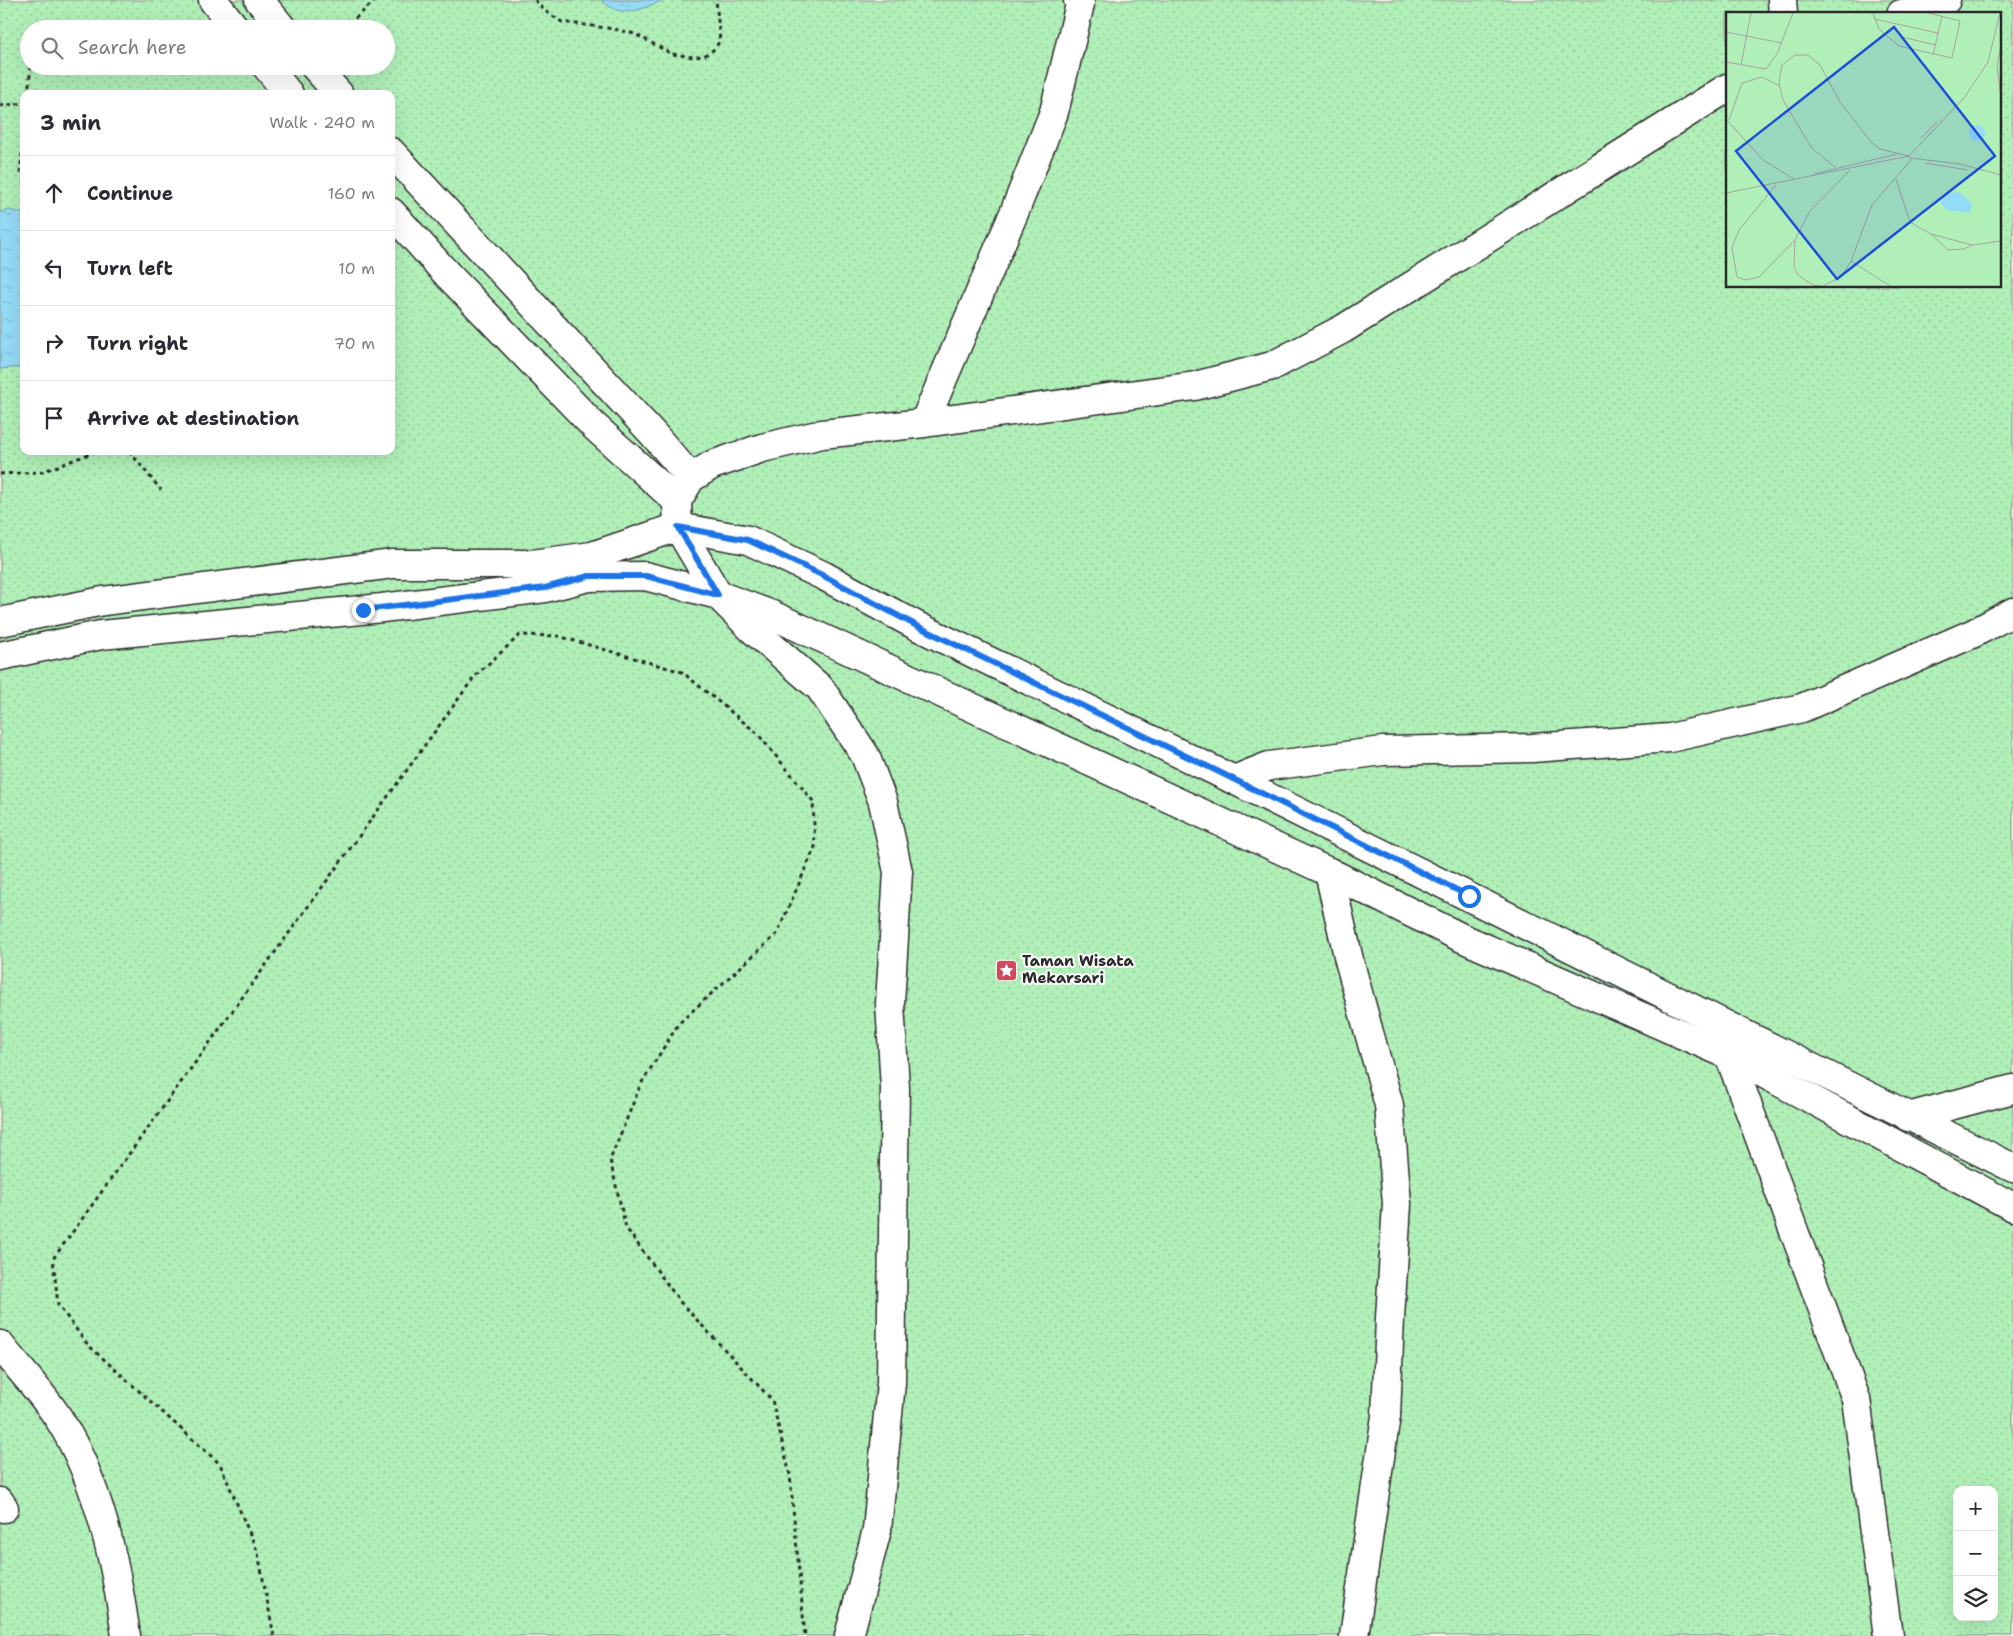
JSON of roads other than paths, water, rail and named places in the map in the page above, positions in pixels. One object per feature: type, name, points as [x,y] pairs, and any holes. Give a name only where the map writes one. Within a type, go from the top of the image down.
[{"type":"lane","points":[[213,0],[229,20]]},
{"type":"lane","points":[[258,0],[275,20]]},
{"type":"lane","points":[[924,423],[1014,213],[1054,112],[1080,4],[1078,0]]},
{"type":"lane","points":[[1908,12],[1946,0]]},
{"type":"lane","points":[[273,75],[286,90]]},
{"type":"lane","points":[[322,75],[335,90]]},
{"type":"lane","points":[[0,622],[103,601],[393,564],[532,564],[583,557],[639,541],[677,514],[691,478],[712,465],[762,448],[822,434],[924,423],[1194,386],[1272,366],[1343,329],[1726,89]]},
{"type":"lane","points":[[395,156],[654,435],[691,478]]},
{"type":"lane","points":[[395,216],[447,274],[677,514],[718,595],[752,629],[820,688],[865,755],[882,802],[898,872],[890,1003],[895,1088],[891,1382],[877,1530],[849,1636]]},
{"type":"lane","points":[[677,514],[748,540],[824,576],[917,626],[1234,780],[2013,1168]]},
{"type":"lane","points":[[0,656],[102,635],[401,606],[545,588],[589,576],[646,576],[718,595],[772,615],[1329,872],[1460,937],[1729,1055],[2013,1207]]},
{"type":"lane","points":[[1234,780],[1269,766],[1383,751],[1532,748],[1670,738],[1802,708],[1974,633],[2013,612]]},
{"type":"lane","points":[[1329,872],[1350,960],[1389,1105],[1397,1204],[1386,1416],[1354,1636]]},
{"type":"lane","points":[[1729,1055],[1856,1399],[1888,1636]]},
{"type":"lane","points":[[1908,1117],[2013,1089]]},
{"type":"lane","points":[[0,1345],[59,1419],[81,1461],[103,1519],[126,1636]]},
{"type":"water","points":[[601,0],[664,0],[625,12],[617,10]]},
{"type":"water","points":[[10,210],[20,213],[20,367],[0,369],[0,212]]},
{"type":"place","name":"Taman Wisata Mekarsari","points":[[1006,970]]}]
